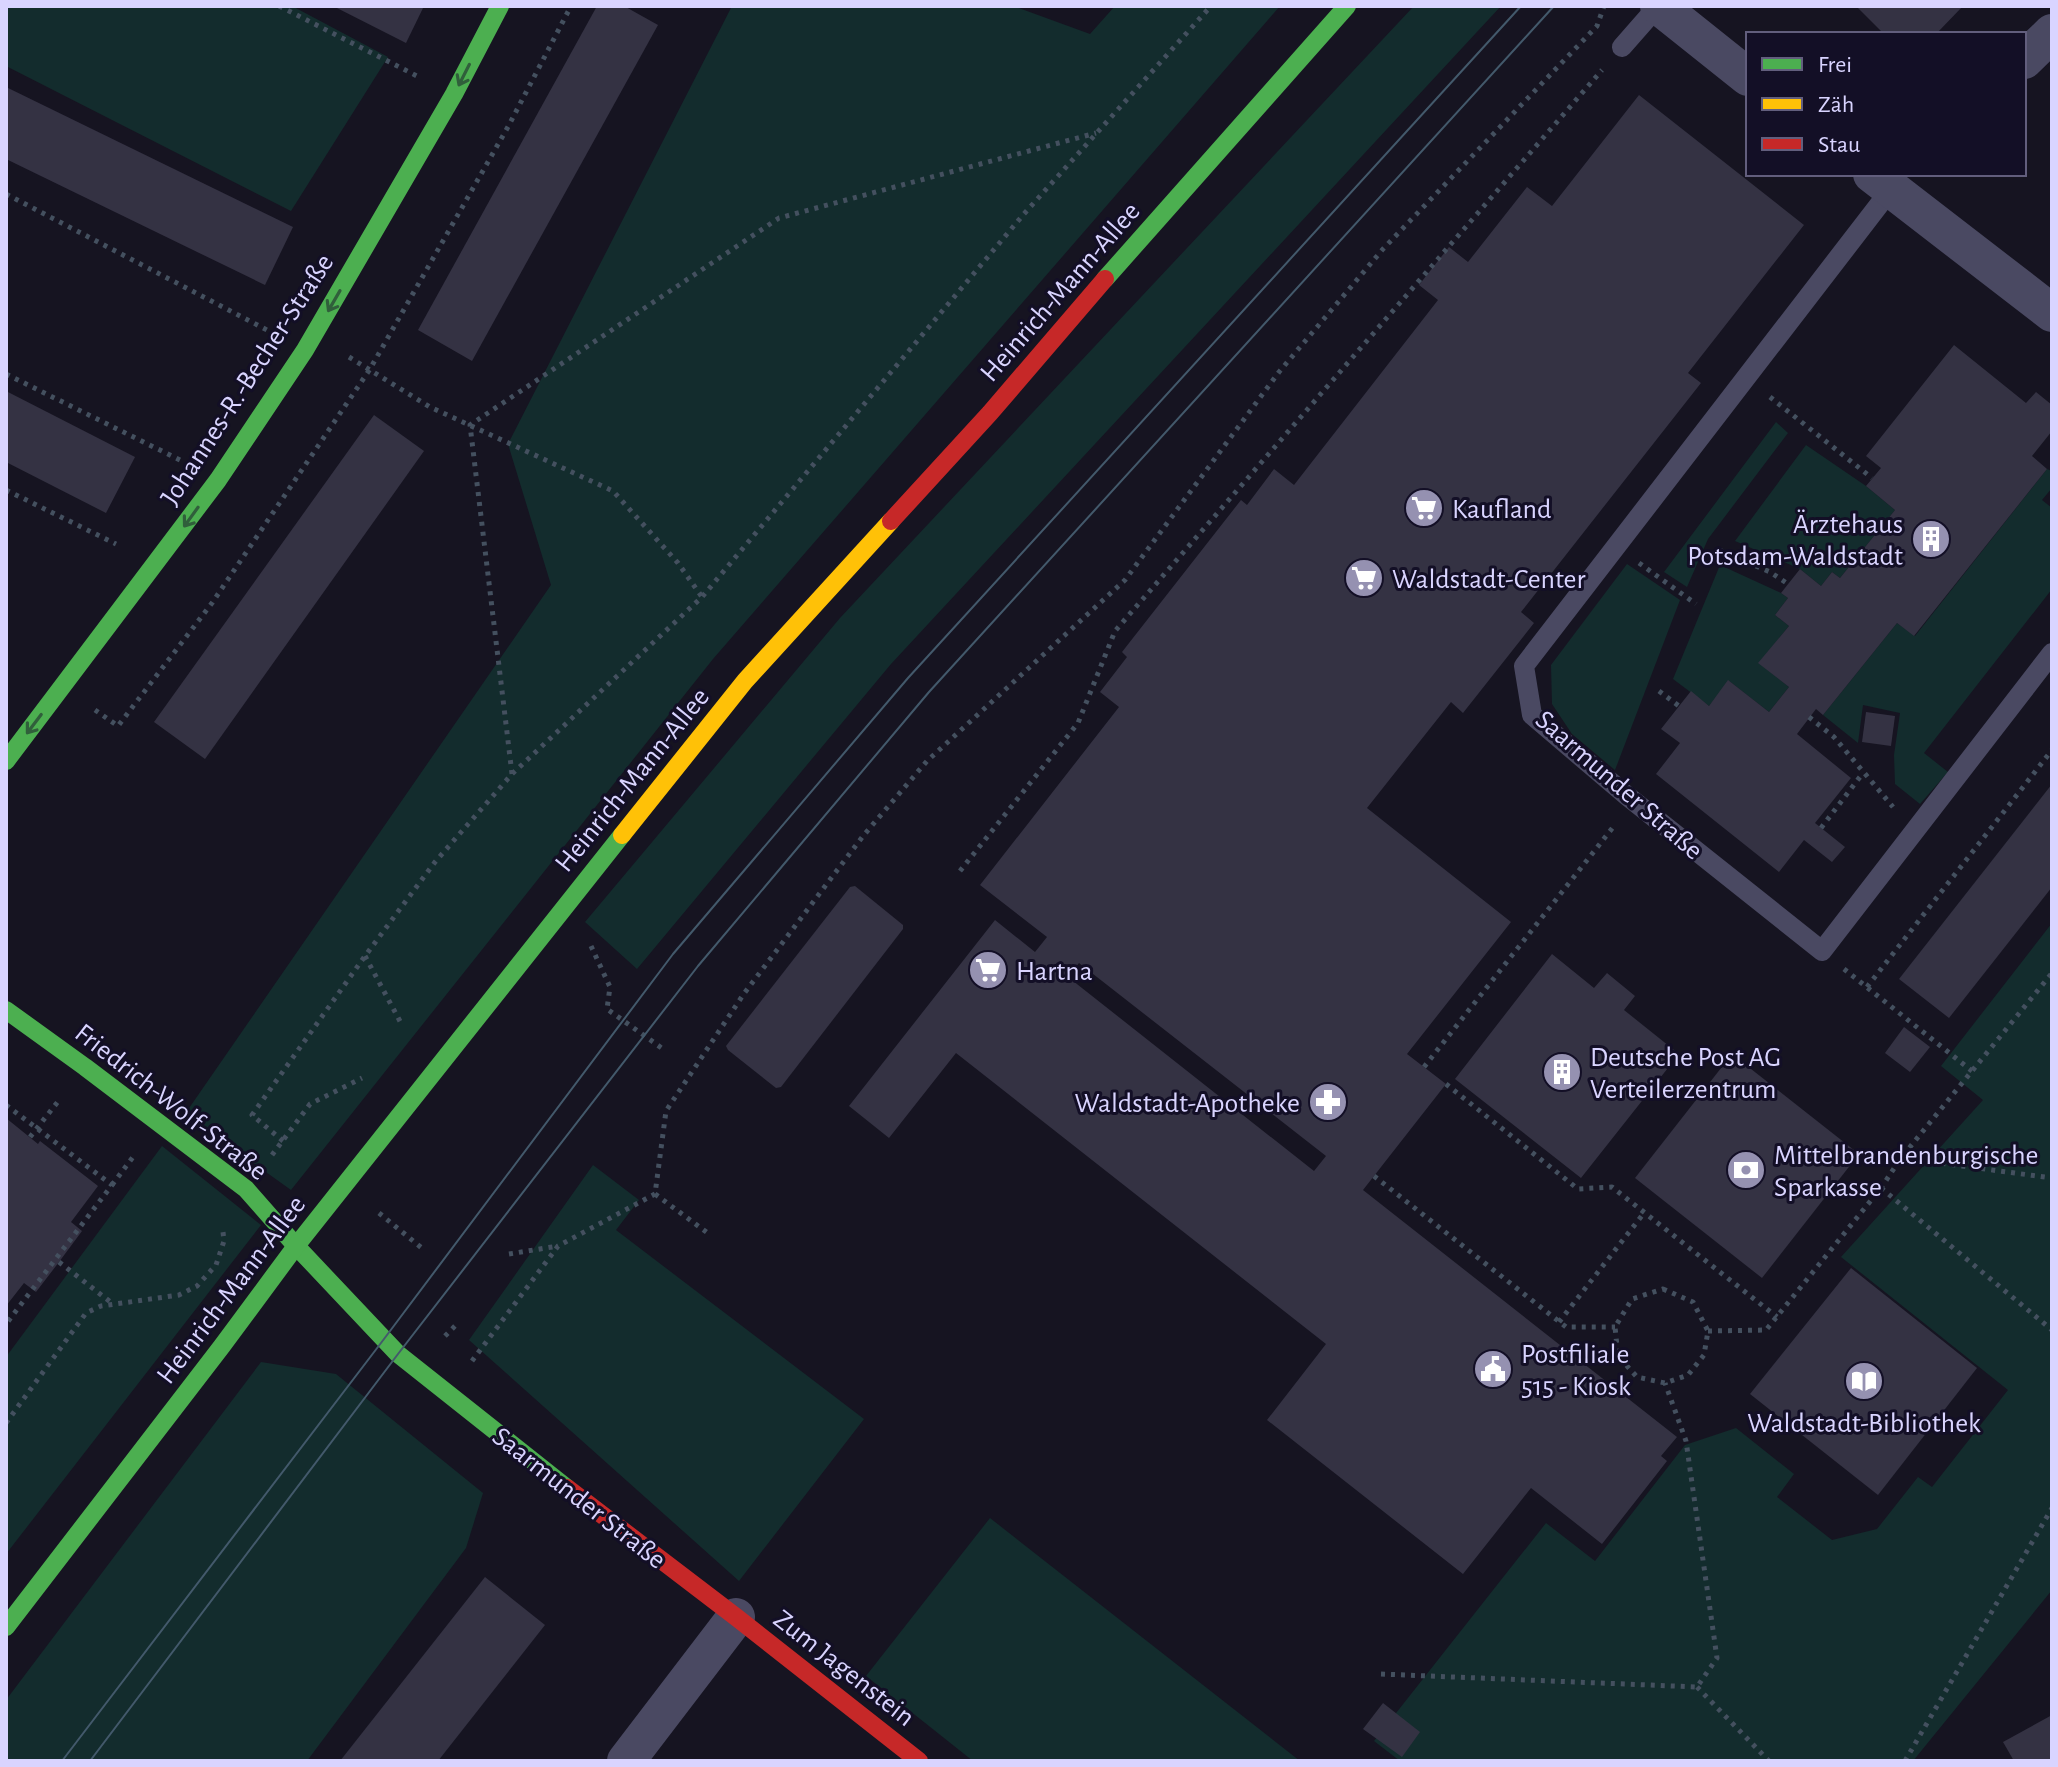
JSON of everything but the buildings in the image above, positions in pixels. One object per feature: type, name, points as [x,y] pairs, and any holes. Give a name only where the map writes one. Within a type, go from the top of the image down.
[{"type":"street","name":"Johannes-R.-Becher-Straße","points":[[6,761],[218,480],[310,343],[454,94],[500,6]]},
{"type":"street","name":"Heinrich-Mann-Allee","points":[[6,1627],[296,1246],[745,681],[990,413],[1347,6]]},
{"type":"street","points":[[1658,6],[1746,75]]},
{"type":"street","points":[[2026,58],[2052,33]]},
{"type":"street","points":[[1890,179],[2052,313]]},
{"type":"street","name":"Friedrich-Wolf-Straße","points":[[6,1010],[246,1189],[296,1246]]},
{"type":"street","name":"Saarmunder Straße","points":[[296,1246],[398,1354],[529,1459],[736,1617]]},
{"type":"street","points":[[626,1761],[736,1617]]},
{"type":"street","name":"Zum Jagenstein","points":[[736,1617],[919,1761]]},
{"type":"lane","points":[[1622,47],[1658,6]]},
{"type":"lane","name":"Saarmunder Straße","points":[[1822,951],[1532,715],[1524,666],[1746,377],[1890,179]]},
{"type":"lane","points":[[1822,951],[2052,653]]},
{"type":"path","points":[[279,6],[454,94]]},
{"type":"path","points":[[62,687],[118,726],[212,603],[370,369],[509,125],[571,6]]},
{"type":"path","points":[[362,1078],[310,1104],[283,1141],[252,1115],[435,862],[512,774],[702,597],[1023,215],[1211,6]]},
{"type":"path","points":[[655,1194],[666,1111],[743,995],[863,836],[927,761],[1125,580],[1279,372],[1383,249],[1597,26],[1604,6]]},
{"type":"path","points":[[960,871],[1078,723],[1115,631],[1622,47]]},
{"type":"path","points":[[470,425],[779,218],[1097,133]]},
{"type":"path","points":[[6,194],[310,343],[370,369],[430,407],[613,491],[678,563],[702,597]]},
{"type":"path","points":[[6,374],[218,480]]},
{"type":"path","points":[[1746,377],[1872,478]]},
{"type":"path","points":[[470,425],[512,774]]},
{"type":"path","points":[[6,490],[156,564]]},
{"type":"path","points":[[1616,546],[1696,604]]},
{"type":"path","points":[[1719,550],[1770,572],[1788,584]]},
{"type":"path","points":[[1659,691],[1679,706]]},
{"type":"path","points":[[1809,717],[1834,737],[1914,832]]},
{"type":"path","points":[[1867,987],[2052,750]]},
{"type":"path","points":[[1821,828],[1863,773]]},
{"type":"path","points":[[1424,1067],[1634,801]]},
{"type":"path","points":[[569,902],[610,987],[607,1009],[663,1049]]},
{"type":"path","points":[[1822,951],[1972,1071]]},
{"type":"path","points":[[365,956],[402,1025]]},
{"type":"path","points":[[1708,1331],[1766,1330],[2052,973]]},
{"type":"path","points":[[1446,1084],[1578,1189],[1612,1187],[1777,1317]]},
{"type":"path","points":[[30,1137],[65,1092]]},
{"type":"path","points":[[6,1105],[112,1185]]},
{"type":"path","points":[[6,1324],[137,1152]]},
{"type":"path","points":[[1901,1158],[2052,1178]]},
{"type":"path","points":[[1374,1176],[1566,1327],[1615,1327]]},
{"type":"path","points":[[1881,1188],[2052,1330]]},
{"type":"path","points":[[655,1194],[709,1234]]},
{"type":"path","points":[[509,1254],[558,1246],[655,1194]]},
{"type":"path","points":[[379,1213],[423,1249]]},
{"type":"path","points":[[1559,1322],[1644,1213]]},
{"type":"path","points":[[6,1423],[86,1313],[101,1306],[179,1295],[197,1286],[216,1265],[224,1241],[223,1229]]},
{"type":"path","points":[[448,1394],[558,1246]]},
{"type":"path","points":[[59,1262],[114,1304]]},
{"type":"path","points":[[1663,1289],[1693,1302],[1708,1331],[1704,1355],[1688,1375],[1665,1383],[1637,1377],[1618,1356],[1615,1327],[1632,1299],[1663,1289]]},
{"type":"path","points":[[445,1336],[455,1326]]},
{"type":"path","points":[[1665,1383],[1686,1441],[1717,1658],[1697,1687]]},
{"type":"path","points":[[1905,1761],[2052,1508]]},
{"type":"path","points":[[1381,1674],[1697,1687],[1769,1761]]},
{"type":"green space","points":[[6,6],[292,6],[388,57],[291,211],[6,66]]},
{"type":"green space","points":[[732,6],[1013,6],[1090,34],[1115,6],[1280,6],[713,659],[291,1190],[185,1114],[551,585],[508,444]]},
{"type":"green space","points":[[1414,6],[1501,6],[891,664],[637,969],[585,922],[840,618]]},
{"type":"green space","points":[[1776,422],[1788,433],[1708,539],[1687,587],[1664,572]]},
{"type":"green space","points":[[1806,445],[1895,510],[1840,578],[1832,572],[1821,586],[1800,569],[1735,541]]},
{"type":"green space","points":[[2047,469],[2052,471],[2052,488],[2042,500],[2052,508],[2052,589],[1924,753],[1948,772],[1920,804],[1895,784],[1894,755],[1900,713],[1863,705],[1858,743],[1823,715],[1897,623],[1915,636]]},
{"type":"green space","points":[[1627,564],[1680,600],[1615,770],[1572,734],[1552,704],[1551,665]]},
{"type":"green space","points":[[1720,565],[1788,598],[1775,615],[1789,626],[1759,663],[1789,687],[1769,712],[1729,681],[1709,706],[1673,679]]},
{"type":"green space","points":[[2052,923],[2052,1590],[1913,1761],[1400,1761],[1374,1741],[1546,1523],[1595,1561],[1685,1445],[1736,1428],[1794,1474],[1777,1497],[1832,1540],[1877,1529],[1918,1477],[1932,1487],[2008,1390],[1841,1257],[1983,1100],[1941,1066]]},
{"type":"green space","points":[[162,1146],[261,1225],[6,1554],[6,1357]]},
{"type":"green space","points":[[593,1165],[639,1200],[616,1230],[864,1419],[739,1581],[469,1340]]},
{"type":"green space","points":[[261,1362],[336,1374],[483,1493],[466,1548],[307,1761],[6,1761],[6,1700]]},
{"type":"green space","points":[[990,1518],[1300,1761],[973,1761],[866,1676]]},
{"type":"tram line","points":[[62,1761],[673,954],[908,678],[1521,6]]},
{"type":"tram line","points":[[90,1761],[398,1354],[698,966],[929,692],[1554,6]]},
{"type":"traffic: fast","points":[[6,761],[218,480],[305,350],[454,94],[500,6]]},
{"type":"traffic: fast","points":[[1105,279],[1347,6]]},
{"type":"traffic: fast","points":[[6,1627],[296,1246],[622,835]]},
{"type":"traffic: fast","points":[[6,1010],[246,1189],[398,1354],[567,1488]]},
{"type":"traffic: slow","points":[[622,835],[745,681],[891,521]]},
{"type":"traffic: jam","points":[[891,521],[990,413],[1105,279]]},
{"type":"traffic: jam","points":[[567,1488],[919,1761]]},
{"type":"place","name":"Kaufland","points":[[1424,508]]},
{"type":"place","name":"Ärztehaus Potsdam-Waldstadt","points":[[1931,539]]},
{"type":"place","name":"Waldstadt-Center","points":[[1364,578]]},
{"type":"place","name":"Hartna","points":[[988,970]]},
{"type":"place","name":"Deutsche Post AG Verteilerzentrum","points":[[1562,1072]]},
{"type":"place","name":"Waldstadt-Apotheke","points":[[1328,1102]]},
{"type":"place","name":"Mittelbrandenburgische Sparkasse","points":[[1746,1170]]},
{"type":"place","name":"Postfiliale 515 - Kiosk","points":[[1493,1369]]},
{"type":"place","name":"Waldstadt-Bibliothek","points":[[1864,1381]]}]
